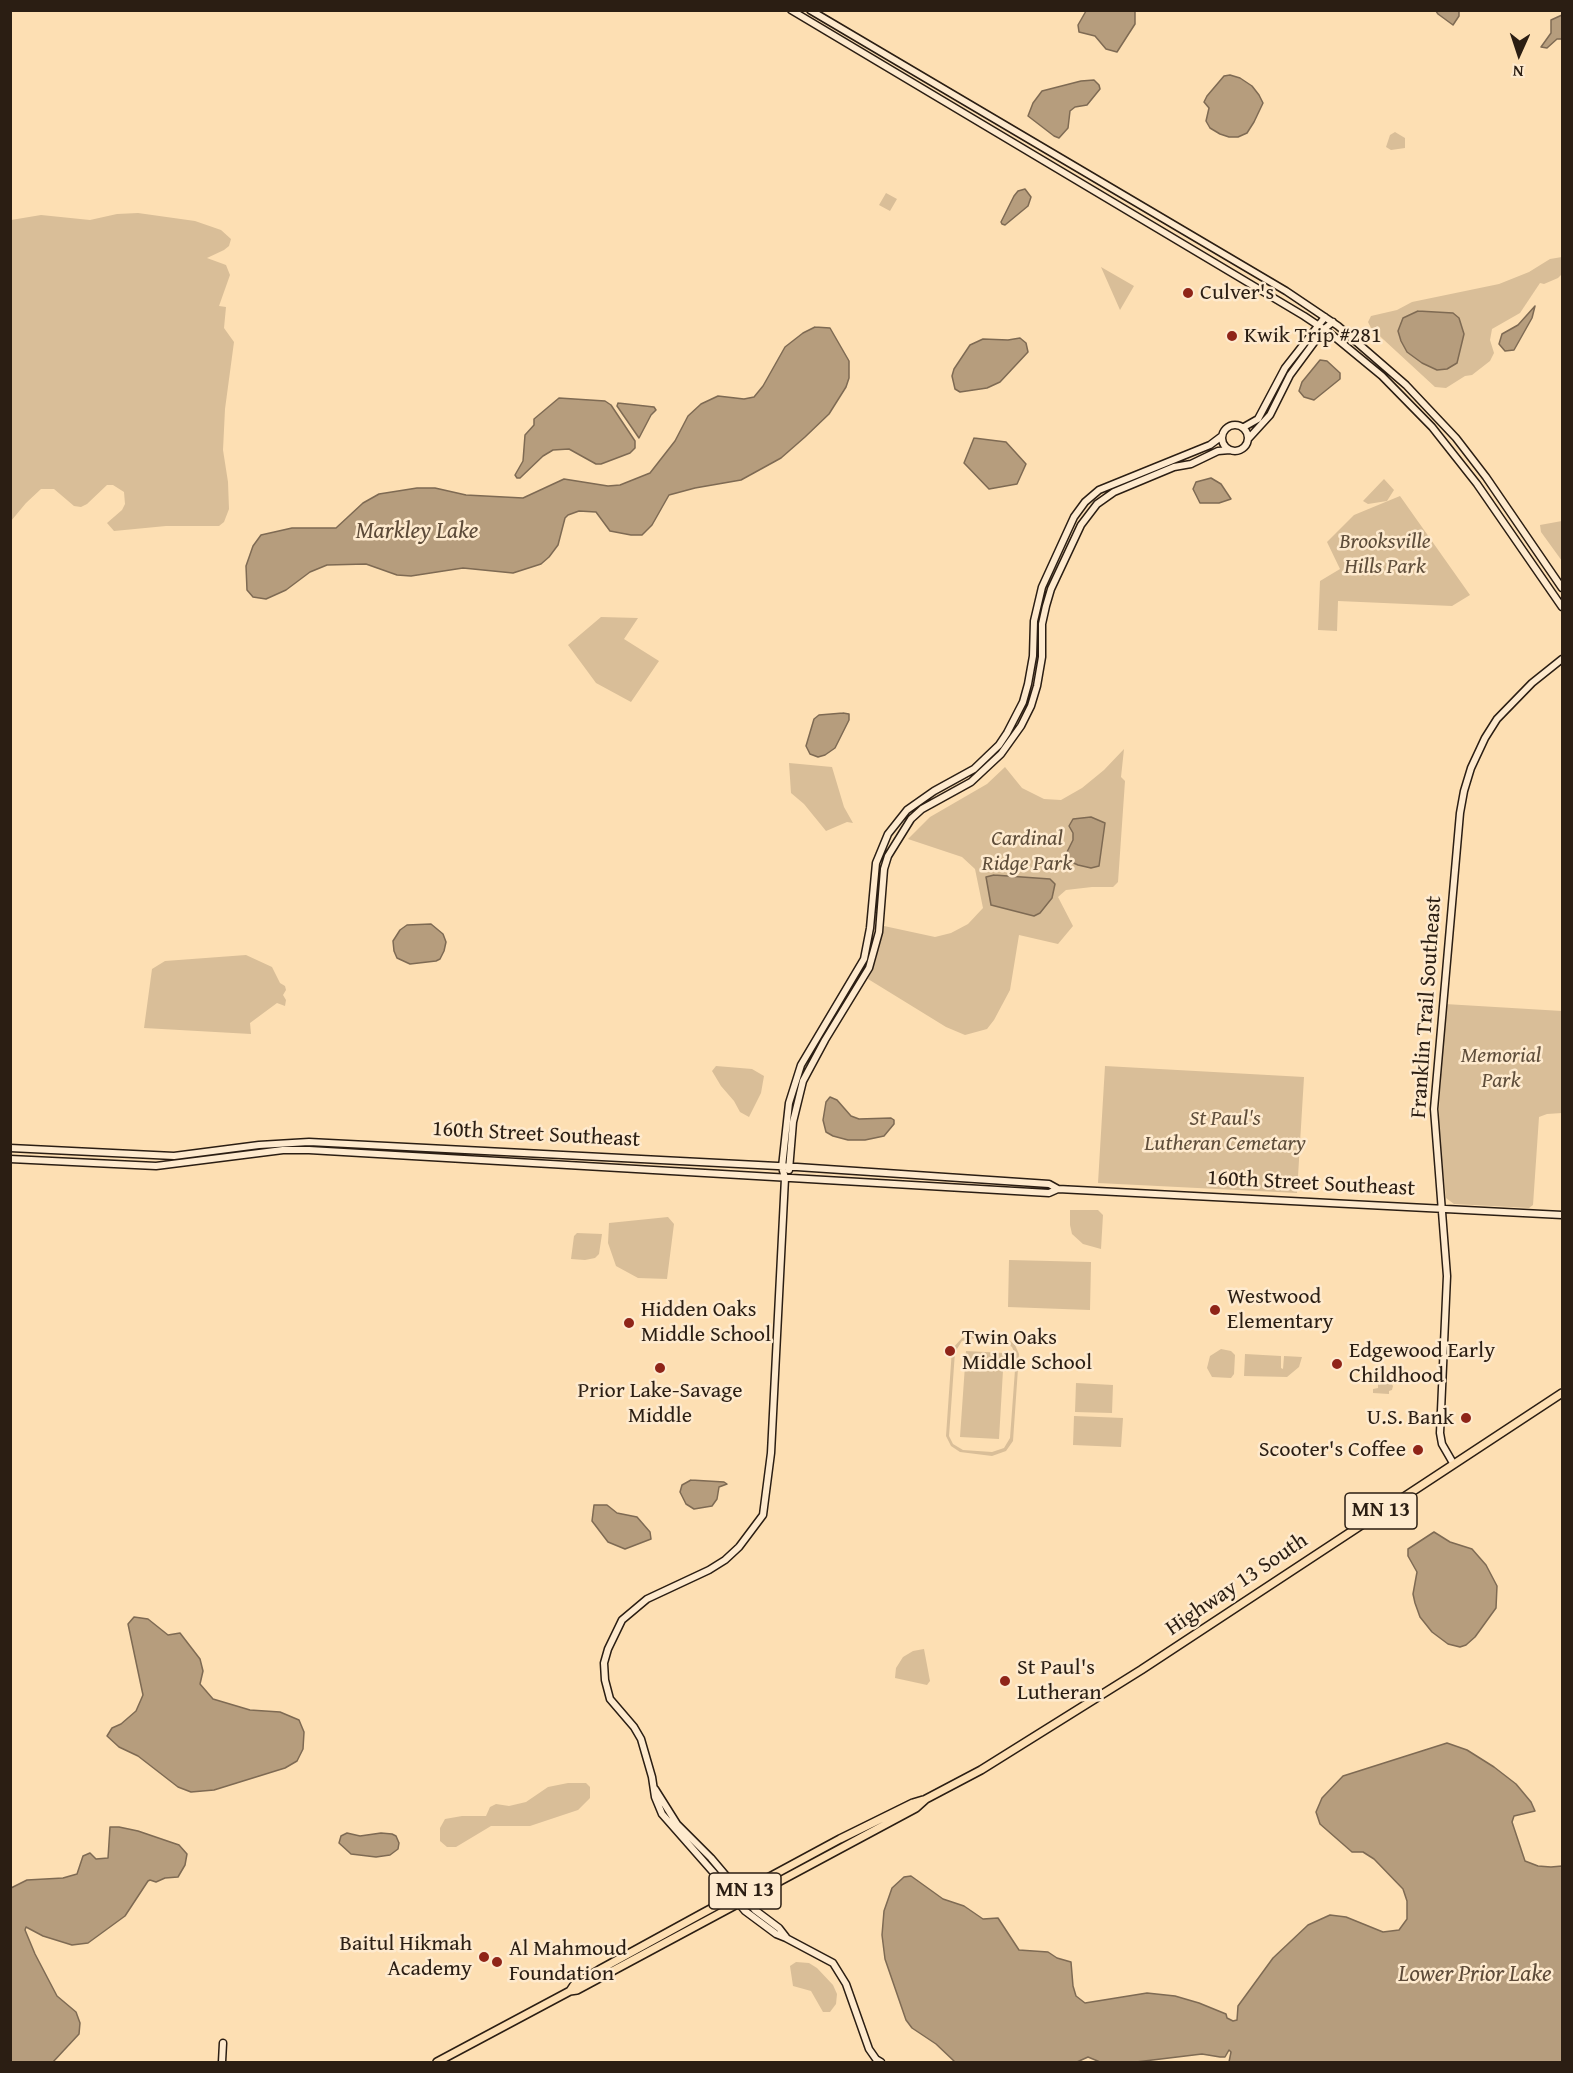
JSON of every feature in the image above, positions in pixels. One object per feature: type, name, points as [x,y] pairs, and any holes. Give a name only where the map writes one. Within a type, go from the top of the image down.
[{"type":"main road","name":"Highway 13 South","points":[[437,2062],[570,1991],[577,1990],[735,1900],[916,1808],[926,1799],[981,1770],[1131,1677],[1453,1463],[1563,1393]]},
{"type":"street","points":[[791,10],[1318,324],[1382,376],[1432,428],[1472,477],[1563,607]]},
{"type":"street","points":[[810,10],[1256,273],[1333,322],[1389,368],[1440,420],[1472,457],[1563,588]]},
{"type":"street","points":[[1244,427],[1258,419],[1285,368],[1325,317]]},
{"type":"street","points":[[785,1178],[790,1167],[794,1122],[804,1081],[825,1040],[860,985],[875,950],[879,932],[884,869],[888,856],[911,819],[922,809],[971,782],[1001,754],[1022,726],[1037,686],[1042,657],[1042,624],[1046,606],[1051,589],[1081,525],[1096,504],[1114,492],[1174,467],[1191,464],[1218,451],[1235,452],[1243,449],[1249,438],[1270,415],[1290,375],[1324,329],[1333,322]]},
{"type":"street","points":[[1230,450],[1223,444],[1222,436],[1224,430],[1230,425],[1237,424],[1244,427],[1249,438]]},
{"type":"street","points":[[881,2062],[869,2049],[846,1984],[833,1963],[764,1927],[735,1900],[713,1872],[667,1822],[658,1807],[640,1739],[634,1727],[610,1699],[605,1680],[606,1656],[622,1620],[647,1599],[709,1570],[724,1560],[739,1547],[763,1515],[771,1453],[785,1178],[782,1167],[788,1112],[798,1073],[864,959],[870,928],[876,863],[888,834],[907,810],[920,800],[974,769],[999,745],[1007,733],[1023,702],[1028,684],[1033,656],[1036,607],[1042,587],[1074,518],[1085,502],[1099,490],[1210,445],[1222,436]]},
{"type":"street","name":"Franklin Trail Southeast","points":[[1453,1463],[1442,1444],[1440,1433],[1447,1276],[1434,1109],[1445,971],[1464,791],[1471,768],[1497,719],[1532,683],[1563,658]]},
{"type":"street","name":"160th Street Southeast","points":[[10,1148],[174,1156],[267,1144],[309,1142],[790,1167],[1049,1184],[1058,1189],[1563,1215]]},
{"type":"street","name":"160th Street Southeast","points":[[10,1159],[156,1166],[274,1151],[309,1150],[1049,1193],[1058,1189]]},
{"type":"street","points":[[654,1788],[677,1824],[711,1858],[755,1910],[779,1928],[786,1938]]},
{"type":"street","points":[[222,2062],[223,2043]]},
{"type":"green space","points":[[1395,132],[1405,138],[1405,148],[1391,150],[1386,147],[1390,135]]},
{"type":"green space","points":[[886,193],[897,199],[890,211],[879,205]]},
{"type":"green space","points":[[138,213],[195,221],[221,230],[231,239],[229,246],[224,250],[207,258],[226,265],[230,275],[219,306],[226,307],[224,328],[234,342],[225,409],[223,450],[229,509],[224,522],[219,526],[166,526],[114,531],[107,523],[122,510],[125,504],[124,492],[113,485],[107,485],[81,507],[74,506],[54,489],[41,489],[11,521],[11,220],[41,215],[90,220],[117,214]]},
{"type":"green space","points":[[1562,257],[1562,274],[1544,284],[1540,283],[1520,313],[1492,329],[1490,340],[1494,353],[1490,361],[1472,375],[1465,376],[1446,388],[1435,387],[1371,328],[1368,322],[1371,316],[1397,310],[1412,302],[1499,284],[1529,272],[1550,259]]},
{"type":"green space","points":[[1101,267],[1134,286],[1120,310]]},
{"type":"green space","points":[[1384,479],[1394,490],[1387,501],[1368,504],[1363,501]]},
{"type":"green space","name":"Brooksville Hills Park","points":[[1400,496],[1470,595],[1452,606],[1338,601],[1337,631],[1318,630],[1320,581],[1340,569],[1327,542],[1354,515]]},
{"type":"green space","points":[[1562,521],[1562,561],[1541,532],[1540,525]]},
{"type":"green space","points":[[601,617],[638,618],[624,639],[659,661],[631,702],[596,683],[568,645]]},
{"type":"green space","name":"Cardinal Ridge Park","points":[[1124,749],[1121,777],[1125,781],[1118,882],[1113,887],[1066,890],[1058,897],[1073,926],[1058,944],[1019,935],[1010,990],[987,1029],[965,1035],[946,1027],[868,979],[875,963],[884,926],[935,937],[951,933],[968,924],[983,908],[975,869],[962,857],[908,839],[930,817],[987,784],[1005,767],[1022,788],[1044,799],[1061,800],[1082,788]]},
{"type":"green space","points":[[789,763],[832,767],[844,807],[853,823],[847,822],[826,831],[804,804],[791,793]]},
{"type":"green space","points":[[246,955],[272,967],[286,990],[283,995],[286,1000],[285,1006],[277,1003],[250,1023],[251,1034],[144,1028],[152,969],[165,961]]},
{"type":"green space","name":"Memorial Park","points":[[1445,1004],[1562,1011],[1562,1113],[1539,1117],[1533,1205],[1529,1208],[1454,1204],[1446,1198],[1438,1126]]},
{"type":"green space","points":[[716,1066],[752,1069],[764,1076],[761,1093],[749,1117],[740,1112],[721,1086],[712,1071]]},
{"type":"green space","name":"St Paul's Lutheran Cemetary","points":[[1105,1066],[1304,1077],[1297,1193],[1098,1183]]},
{"type":"green space","points":[[1070,1210],[1098,1210],[1103,1215],[1101,1249],[1083,1244],[1072,1234]]},
{"type":"green space","points":[[668,1217],[674,1224],[667,1279],[638,1278],[616,1266],[608,1243],[609,1223]]},
{"type":"green space","points":[[577,1233],[602,1234],[599,1254],[595,1258],[571,1259],[574,1236]]},
{"type":"green space","points":[[1009,1260],[1091,1262],[1090,1310],[1008,1307]]},
{"type":"green space","points":[[978,1334],[998,1336],[1008,1339],[1015,1345],[1019,1354],[1013,1441],[1006,1451],[992,1456],[960,1452],[951,1446],[946,1436],[952,1349],[962,1338]],"holes":[[[976,1338],[1005,1342],[1012,1347],[1016,1356],[1010,1438],[1004,1448],[992,1452],[963,1450],[953,1444],[949,1436],[955,1352],[962,1341]]]},
{"type":"green space","points":[[1221,1349],[1231,1351],[1235,1355],[1234,1374],[1231,1378],[1212,1377],[1207,1368],[1210,1356]]},
{"type":"green space","points":[[966,1351],[1004,1353],[999,1439],[960,1437]]},
{"type":"green space","points":[[1245,1354],[1281,1356],[1281,1368],[1283,1369],[1284,1356],[1302,1357],[1299,1367],[1287,1377],[1244,1376]]},
{"type":"green space","points":[[1380,1382],[1391,1383],[1393,1386],[1389,1394],[1373,1393],[1373,1389],[1378,1388]]},
{"type":"green space","points":[[1076,1383],[1113,1385],[1112,1413],[1075,1412]]},
{"type":"green space","points":[[1074,1416],[1123,1418],[1121,1447],[1073,1445]]},
{"type":"green space","points":[[924,1649],[930,1681],[927,1685],[895,1678],[896,1668],[903,1657],[913,1651]]},
{"type":"green space","points":[[568,1783],[586,1783],[590,1787],[590,1798],[578,1810],[530,1826],[491,1826],[456,1847],[447,1847],[440,1841],[440,1828],[445,1819],[486,1816],[490,1807],[496,1804],[509,1806],[526,1802],[548,1787]]},
{"type":"green space","points":[[796,1962],[809,1963],[833,1985],[837,1994],[836,2004],[830,2012],[823,2012],[811,1991],[793,1986],[790,1966]]},
{"type":"water","points":[[1086,11],[1135,11],[1135,24],[1117,52],[1106,49],[1095,36],[1079,32],[1078,25]]},
{"type":"water","points":[[1436,11],[1459,11],[1459,16],[1453,25]]},
{"type":"water","points":[[1562,15],[1562,39],[1557,39],[1547,48],[1541,47],[1551,33],[1551,20]]},
{"type":"water","points":[[1230,75],[1252,86],[1263,103],[1247,133],[1238,137],[1220,134],[1210,128],[1206,121],[1209,108],[1204,102],[1207,96],[1224,76]]},
{"type":"water","points":[[1094,80],[1100,89],[1087,105],[1075,107],[1070,111],[1068,128],[1059,138],[1028,116],[1033,103],[1042,91]]},
{"type":"water","points":[[1025,189],[1031,197],[1028,206],[1005,225],[1002,224],[1014,196],[1018,191]]},
{"type":"water","points":[[1535,306],[1532,318],[1514,350],[1505,351],[1499,344],[1502,334],[1518,325]]},
{"type":"water","points":[[1418,311],[1453,313],[1459,318],[1464,334],[1457,363],[1447,369],[1437,370],[1407,352],[1398,331],[1403,318]]},
{"type":"water","name":"Markley Lake","points":[[815,327],[830,328],[849,361],[849,378],[846,387],[829,414],[781,458],[741,480],[669,495],[652,525],[642,535],[610,531],[596,512],[579,511],[565,518],[558,545],[549,557],[541,564],[513,573],[463,568],[411,576],[397,575],[366,564],[327,565],[310,572],[286,590],[266,599],[253,597],[247,590],[246,566],[253,546],[261,535],[292,528],[336,528],[363,503],[379,494],[417,488],[435,488],[466,495],[523,498],[564,479],[608,486],[620,485],[650,473],[675,441],[688,416],[701,404],[718,396],[744,399],[754,397],[763,386],[785,347]]},
{"type":"water","points":[[1020,338],[1026,343],[1028,352],[1000,382],[987,388],[960,392],[955,389],[952,376],[954,369],[970,345],[983,339]]},
{"type":"water","points":[[1320,360],[1327,361],[1340,373],[1340,379],[1314,400],[1304,397],[1299,391],[1302,382]]},
{"type":"water","points":[[559,398],[605,401],[611,405],[635,441],[635,448],[630,453],[601,464],[596,464],[569,449],[553,450],[543,456],[520,478],[517,478],[515,475],[523,461],[525,435],[534,425],[534,419]]},
{"type":"water","points":[[618,403],[654,407],[656,410],[639,438],[617,406]]},
{"type":"water","points":[[974,438],[1006,442],[1026,464],[1017,484],[989,489],[964,463]]},
{"type":"water","points":[[1211,478],[1221,484],[1231,499],[1219,503],[1200,503],[1193,489],[1196,482]]},
{"type":"water","points":[[849,714],[849,720],[835,748],[818,757],[810,754],[806,746],[814,719],[819,715]]},
{"type":"water","points":[[1091,817],[1105,823],[1099,866],[1091,868],[1067,860],[1067,852],[1073,840],[1073,833],[1069,826],[1073,819]]},
{"type":"water","points":[[994,875],[1050,879],[1055,884],[1052,898],[1040,913],[1034,916],[991,905],[986,877]]},
{"type":"water","points":[[431,924],[443,934],[446,942],[440,959],[410,964],[397,958],[393,941],[400,930],[407,925]]},
{"type":"water","points":[[830,1097],[837,1100],[851,1116],[859,1119],[891,1118],[894,1124],[884,1136],[865,1140],[848,1140],[833,1136],[826,1132],[823,1120],[826,1102]]},
{"type":"water","points":[[691,1480],[727,1484],[719,1487],[717,1499],[712,1506],[694,1509],[686,1504],[680,1492],[682,1485]]},
{"type":"water","points":[[594,1505],[607,1505],[617,1513],[637,1517],[650,1532],[651,1539],[625,1549],[608,1542],[592,1521]]},
{"type":"water","points":[[1434,1532],[1450,1542],[1472,1549],[1486,1565],[1497,1586],[1496,1608],[1475,1637],[1460,1647],[1448,1644],[1432,1632],[1420,1617],[1415,1603],[1413,1594],[1417,1572],[1408,1556],[1408,1549]]},
{"type":"water","points":[[134,1617],[148,1619],[168,1635],[180,1633],[200,1659],[203,1671],[200,1684],[213,1699],[250,1710],[280,1712],[299,1720],[304,1732],[303,1749],[297,1761],[285,1768],[214,1790],[191,1792],[178,1787],[138,1756],[119,1747],[107,1736],[112,1728],[121,1724],[136,1711],[143,1695],[128,1624]]},
{"type":"water","name":"Lower Prior Lake","points":[[1447,1743],[1467,1750],[1494,1767],[1516,1784],[1531,1802],[1535,1811],[1514,1816],[1512,1822],[1525,1861],[1538,1866],[1562,1866],[1562,2062],[1229,2062],[1231,2052],[1229,2050],[1225,2057],[1202,2054],[1136,2062],[1100,2062],[1088,2057],[1077,2062],[955,2062],[936,2044],[912,2028],[906,2020],[885,1959],[882,1935],[884,1911],[892,1888],[904,1877],[911,1876],[943,1899],[964,1906],[983,1919],[998,1918],[1019,1950],[1048,1952],[1057,1958],[1071,1962],[1076,1996],[1085,2003],[1147,1993],[1175,1996],[1226,2014],[1227,2018],[1233,2021],[1237,2020],[1238,2006],[1273,1958],[1308,1925],[1330,1915],[1346,1917],[1383,1932],[1399,1930],[1407,1919],[1407,1901],[1403,1889],[1374,1859],[1363,1852],[1352,1852],[1320,1824],[1316,1812],[1322,1798],[1343,1776]]},
{"type":"water","points":[[110,1827],[138,1831],[179,1845],[187,1854],[185,1865],[178,1877],[165,1878],[156,1882],[148,1881],[125,1916],[88,1943],[72,1945],[43,1936],[26,1927],[25,1930],[35,1954],[57,1996],[76,2012],[80,2023],[79,2034],[53,2062],[11,2062],[11,1888],[27,1880],[63,1878],[77,1874],[83,1856],[90,1853],[96,1859],[108,1858]]},
{"type":"water","points":[[347,1833],[360,1836],[392,1834],[396,1836],[399,1843],[398,1849],[390,1855],[376,1857],[351,1854],[339,1843],[341,1836]]},
{"type":"place","name":"Culver's","points":[[1188,293]]},
{"type":"place","name":"Kwik Trip #281","points":[[1232,336]]},
{"type":"place","name":"Westwood Elementary","points":[[1215,1310]]},
{"type":"place","name":"Hidden Oaks Middle School","points":[[629,1323]]},
{"type":"place","name":"Twin Oaks Middle School","points":[[950,1351]]},
{"type":"place","name":"Edgewood Early Childhood","points":[[1337,1364]]},
{"type":"place","name":"Prior Lake-Savage Middle","points":[[660,1368]]},
{"type":"place","name":"U.S. Bank","points":[[1466,1418]]},
{"type":"place","name":"Scooter's Coffee","points":[[1418,1450]]},
{"type":"place","name":"St Paul's Lutheran","points":[[1005,1681]]},
{"type":"place","name":"Baitul Hikmah Academy","points":[[484,1957]]},
{"type":"place","name":"Al Mahmoud Foundation","points":[[497,1962]]}]
